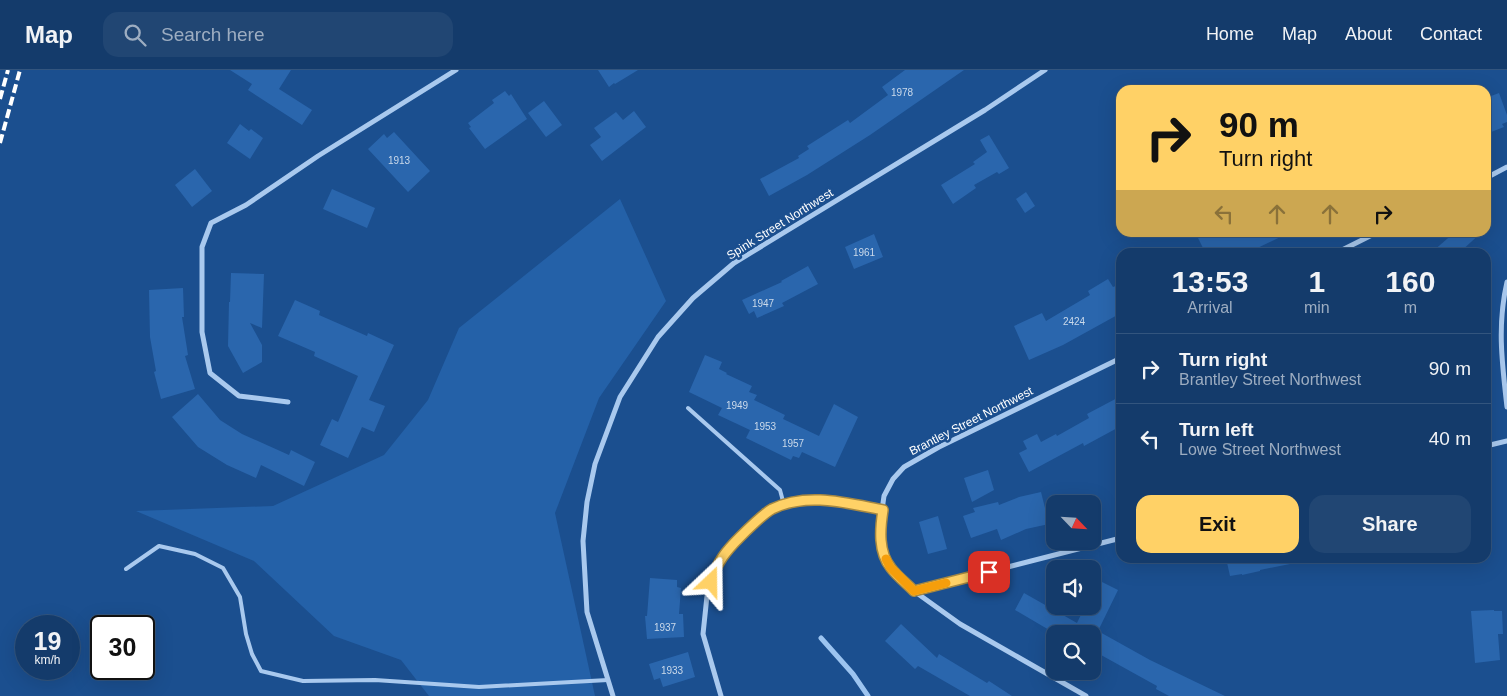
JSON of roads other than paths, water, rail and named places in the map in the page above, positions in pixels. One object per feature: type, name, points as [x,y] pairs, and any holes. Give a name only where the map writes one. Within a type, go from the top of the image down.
[{"type":"street","points":[[288,402],[239,396],[210,373],[202,332],[202,248],[211,223],[246,206],[318,156],[456,70]]},
{"type":"street","name":"Spink Street Northwest","points":[[613,696],[587,612],[583,541],[587,502],[595,464],[620,397],[658,337],[693,298],[734,263],[985,110],[1045,70]]},
{"type":"street","points":[[1491,175],[1507,167]]},
{"type":"street","points":[[1346,248],[1368,237]]},
{"type":"street","points":[[1507,282],[1502,304],[1500,348],[1507,406]]},
{"type":"street","name":"Brantley Street Northwest","points":[[1086,696],[960,624],[914,591],[890,567],[883,550],[879,531],[884,496],[893,479],[904,467],[939,447],[1116,360]]},
{"type":"street","points":[[1491,445],[1507,441]]},
{"type":"street","points":[[721,696],[703,634],[707,596],[716,567],[728,549],[771,510],[796,501],[834,500],[883,510]]},
{"type":"street","points":[[914,591],[1116,539]]},
{"type":"lane","points":[[688,408],[780,490],[784,505]]},
{"type":"lane","points":[[126,569],[159,546],[195,554],[224,568],[240,597],[246,634],[252,654],[261,672],[303,681],[375,680],[479,687],[608,680]]},
{"type":"waterway","points":[[821,638],[853,674],[868,696]]},
{"type":"railway","points":[[0,99],[8,70]]},
{"type":"railway","points":[[0,143],[20,70]]}]
